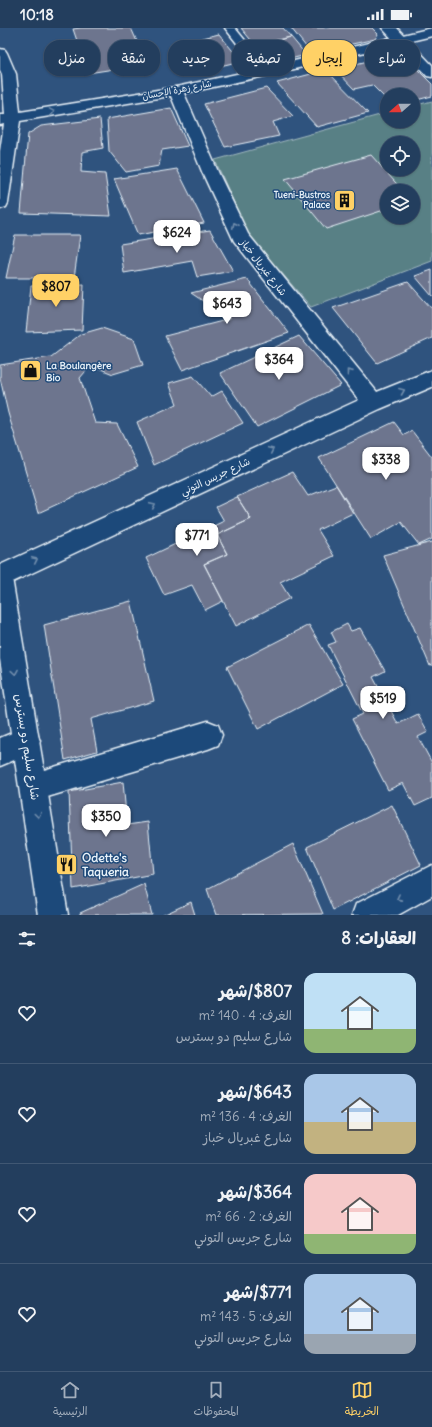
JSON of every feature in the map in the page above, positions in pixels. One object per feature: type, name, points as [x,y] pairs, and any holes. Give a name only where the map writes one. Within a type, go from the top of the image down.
[{"type":"street","points":[[389,28],[399,40]]},
{"type":"street","name":"شارع زهرة الإحسان","points":[[399,40],[432,32]]},
{"type":"street","name":"شارع زهرة الإحسان","points":[[294,65],[365,48]]},
{"type":"street","points":[[0,53],[9,74],[0,203]]},
{"type":"street","points":[[420,61],[432,73]]},
{"type":"street","name":"شارع زهرة الإحسان","points":[[7,119],[176,91],[246,76]]},
{"type":"street","name":"شارع غبريال خباز","points":[[176,91],[211,174],[240,237],[373,403]]},
{"type":"street","name":"شارع جريس التوني","points":[[0,578],[373,403],[430,385]]},
{"type":"street","name":"شارع سليم دو بسترس","points":[[0,578],[53,915]]},
{"type":"street","points":[[34,787],[208,735]]},
{"type":"street","points":[[0,752],[26,741]]},
{"type":"street","points":[[367,915],[432,880]]},
{"type":"lane","points":[[230,28],[240,40]]},
{"type":"green space","points":[[432,101],[432,261],[311,307],[248,234],[215,160],[380,115],[380,128],[420,128],[420,104]]},
{"type":"building","points":[[131,28],[136,40],[108,40],[108,70],[100,71],[100,40],[77,40],[73,29]]},
{"type":"building","points":[[241,28],[283,28],[291,37],[278,40],[251,40]]},
{"type":"building","points":[[291,28],[372,28],[378,34],[375,39],[357,43],[357,40],[302,40],[302,42]]},
{"type":"building","points":[[219,34],[224,40],[194,40]]},
{"type":"building","points":[[291,37],[294,40],[278,40]]},
{"type":"building","points":[[224,40],[232,50],[232,63],[224,65]]},
{"type":"building","points":[[294,41],[302,50],[302,56],[294,58]]},
{"type":"building","points":[[365,62],[365,76],[420,76],[420,72],[432,84],[432,96],[420,99],[420,88],[380,88],[380,93],[372,85],[354,89],[342,76],[357,76],[357,64]]},
{"type":"building","points":[[303,76],[332,76],[368,113],[317,127],[277,83]]},
{"type":"building","points":[[266,88],[293,116],[273,122],[279,136],[225,147],[204,104]]},
{"type":"building","points":[[171,108],[188,146],[162,150],[159,166],[126,172],[109,151],[107,119]]},
{"type":"building","points":[[100,119],[103,148],[82,152],[81,172],[105,174],[111,216],[21,213],[28,134],[41,126]]},
{"type":"building","name":"Tueni-Bustros Palace","points":[[371,155],[380,165],[380,176],[390,176],[397,184],[380,184],[380,211],[326,229],[285,179]]},
{"type":"building","points":[[177,169],[204,223],[138,235],[114,179]]},
{"type":"building","points":[[210,230],[233,271],[197,277],[192,261],[124,273],[120,244]]},
{"type":"building","points":[[15,235],[80,235],[74,278],[6,278]]},
{"type":"building","points":[[432,270],[432,296],[415,276]]},
{"type":"building","points":[[247,279],[289,333],[182,370],[165,336],[230,319],[191,293]]},
{"type":"building","points":[[408,282],[432,309],[432,338],[377,363],[333,308]]},
{"type":"building","points":[[84,284],[82,330],[26,332],[31,286]]},
{"type":"building","points":[[102,328],[134,339],[143,365],[113,374],[91,365],[80,378],[95,423],[117,424],[138,467],[38,513],[8,413],[0,378],[0,365],[51,357],[81,334]]},
{"type":"building","points":[[299,336],[341,385],[257,427],[220,373]]},
{"type":"building","points":[[193,376],[211,397],[222,391],[243,423],[154,465],[137,422],[177,404],[169,383]]},
{"type":"building","points":[[394,422],[404,435],[412,431],[432,457],[432,539],[419,545],[401,522],[371,539],[319,458]]},
{"type":"building","points":[[292,472],[308,496],[336,485],[353,513],[318,530],[334,556],[280,582],[290,598],[236,626],[204,564],[227,554],[217,535],[251,519],[237,497]]},
{"type":"building","points":[[237,497],[251,519],[217,535],[227,554],[204,564],[223,601],[205,610],[192,585],[164,595],[146,558],[224,521],[216,507]]},
{"type":"building","points":[[432,542],[432,665],[430,666],[383,555]]},
{"type":"building","points":[[131,601],[154,701],[91,719],[97,751],[65,760],[44,625]]},
{"type":"building","points":[[347,624],[351,631],[360,628],[385,671],[373,677],[398,724],[418,714],[428,732],[418,737],[432,763],[432,798],[415,806],[403,783],[388,790],[352,719],[363,714],[328,645],[336,642],[331,632]]},
{"type":"building","points":[[309,625],[343,684],[258,729],[227,667]]},
{"type":"building","points":[[123,782],[127,825],[148,822],[153,874],[73,889],[69,792]]},
{"type":"building","points":[[392,805],[421,865],[333,910],[307,847]]},
{"type":"building","points":[[293,844],[323,914],[216,915],[207,889]]},
{"type":"building","points":[[144,884],[152,915],[80,915],[80,913]]},
{"type":"building","points":[[191,902],[195,915],[163,915]]},
{"type":"place","name":"Tueni-Bustros Palace","points":[[345,200]]},
{"type":"place","name":"La Boulangère Bio","points":[[30,371]]},
{"type":"place","name":"Odette's Taqueria","points":[[66,865]]}]
